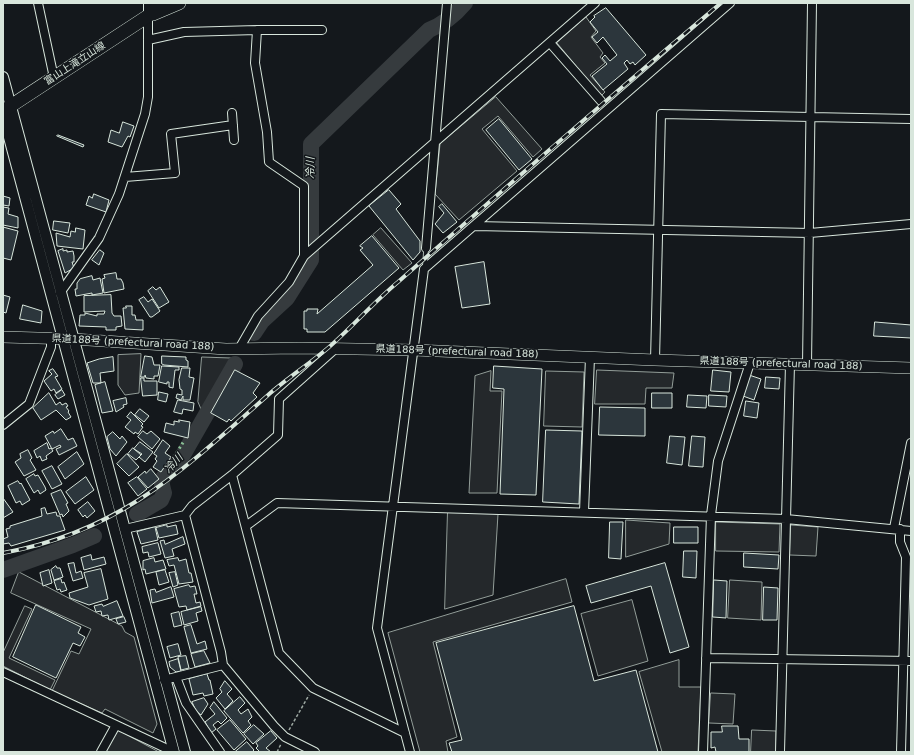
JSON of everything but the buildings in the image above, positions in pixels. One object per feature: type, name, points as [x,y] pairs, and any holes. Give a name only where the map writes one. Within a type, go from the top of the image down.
[{"type":"main road","name":"富山上滝立山線","points":[[6,111],[148,10],[162,3]]},
{"type":"main road","name":"富山上滝立山線","points":[[148,10],[180,3]]},
{"type":"main road","name":"県道188号 (prefectural road 188)","points":[[3,337],[52,338],[239,349],[414,350],[655,360],[911,368]]},
{"type":"street","points":[[38,3],[54,78]]},
{"type":"street","points":[[426,248],[447,3]]},
{"type":"street","points":[[239,349],[258,316],[289,282],[304,256],[595,3]]},
{"type":"street","points":[[410,752],[376,628],[424,269],[730,3]]},
{"type":"street","points":[[808,364],[812,117],[812,3]]},
{"type":"street","points":[[60,293],[99,238],[119,194],[145,114],[148,97],[148,10]]},
{"type":"street","points":[[257,30],[255,63],[267,132],[270,162],[304,186],[304,256]]},
{"type":"street","points":[[148,40],[184,32],[322,30]]},
{"type":"street","points":[[550,43],[601,101]]},
{"type":"street","points":[[3,77],[6,111],[68,339],[174,752]]},
{"type":"street","points":[[6,111],[60,293],[68,339],[125,529],[164,680],[185,752]]},
{"type":"street","points":[[232,113],[234,140]]},
{"type":"street","points":[[655,360],[661,114],[911,119]]},
{"type":"street","points":[[125,177],[175,172],[171,134],[233,125]]},
{"type":"street","points":[[475,226],[810,233],[911,224]]},
{"type":"street","points":[[3,425],[29,404],[50,348],[52,338]]},
{"type":"street","points":[[125,529],[185,515],[192,506],[232,475],[278,435],[279,399],[335,349]]},
{"type":"street","points":[[584,512],[590,357]]},
{"type":"street","points":[[703,752],[711,515],[718,461],[750,363]]},
{"type":"street","points":[[780,752],[790,364]]},
{"type":"street","points":[[901,752],[907,661],[906,557],[897,529],[911,443]]},
{"type":"street","points":[[232,475],[279,653],[313,688],[405,733]]},
{"type":"street","points":[[246,526],[277,503],[786,518],[911,531]]},
{"type":"street","points":[[185,515],[221,652],[223,665],[285,737],[316,752]]},
{"type":"street","points":[[706,658],[907,661]]},
{"type":"street","points":[[164,680],[223,665]]},
{"type":"street","points":[[3,673],[174,752]]},
{"type":"street","points":[[176,677],[186,703],[220,752]]},
{"type":"street","points":[[101,752],[116,725]]},
{"type":"lane","points":[[424,269],[426,248]]},
{"type":"path","points":[[277,752],[313,688]]},
{"type":"shaded area","points":[[586,17],[596,31],[591,37],[603,53],[600,57],[605,63],[590,75],[605,92],[601,96],[557,43]]},
{"type":"shaded area","points":[[496,97],[542,149],[533,157],[498,116],[482,129],[517,171],[459,220],[435,194],[440,144]]},
{"type":"shaded area","points":[[381,228],[412,263],[403,270],[373,235]]},
{"type":"shaded area","points":[[141,354],[139,393],[125,395],[118,385],[118,355]]},
{"type":"shaded area","points":[[202,357],[231,358],[203,414],[198,402]]},
{"type":"shaded area","points":[[597,370],[674,373],[672,388],[646,388],[645,404],[595,404]]},
{"type":"shaded area","points":[[491,371],[490,391],[502,391],[497,493],[469,493],[475,376]]},
{"type":"shaded area","points":[[546,371],[584,372],[582,427],[544,426]]},
{"type":"shaded area","points":[[448,509],[498,514],[493,595],[445,609]]},
{"type":"shaded area","points":[[626,520],[670,523],[669,544],[626,557]]},
{"type":"shaded area","points":[[716,522],[780,524],[779,552],[716,551]]},
{"type":"shaded area","points":[[791,525],[818,527],[816,556],[790,555]]},
{"type":"shaded area","points":[[19,572],[122,626],[125,632],[134,637],[157,724],[153,733],[105,709],[102,713],[52,691],[71,651],[79,654],[91,629],[11,593]]},
{"type":"shaded area","points":[[566,579],[572,602],[433,642],[457,737],[446,741],[448,752],[420,752],[388,633]]},
{"type":"shaded area","points":[[730,580],[762,582],[761,620],[728,618]]},
{"type":"shaded area","points":[[632,600],[648,661],[598,676],[581,614]]},
{"type":"shaded area","points":[[25,606],[32,609],[9,658],[55,680],[50,690],[3,666],[3,653]]},
{"type":"shaded area","points":[[679,660],[679,687],[701,687],[698,752],[662,752],[639,672]]},
{"type":"shaded area","points":[[711,693],[735,694],[733,724],[709,723]]},
{"type":"shaded area","points":[[116,729],[159,752],[104,752]]},
{"type":"shaded area","points":[[752,730],[776,731],[776,752],[751,752]]},
{"type":"waterway","name":"冷川","points":[[254,333],[262,321],[287,298],[311,260],[311,144],[429,30],[449,19],[465,3]]},
{"type":"waterway","name":"冷川","points":[[137,514],[161,500],[164,493],[162,483],[163,478],[183,455],[235,364]]},
{"type":"waterway","name":"冷川","points":[[3,570],[94,536]]},
{"type":"railway","points":[[3,553],[44,543],[81,530],[115,514],[147,495],[177,473],[274,390],[328,348],[389,290],[721,3]]},
{"type":"hedge","points":[[174,457],[184,441]]}]
